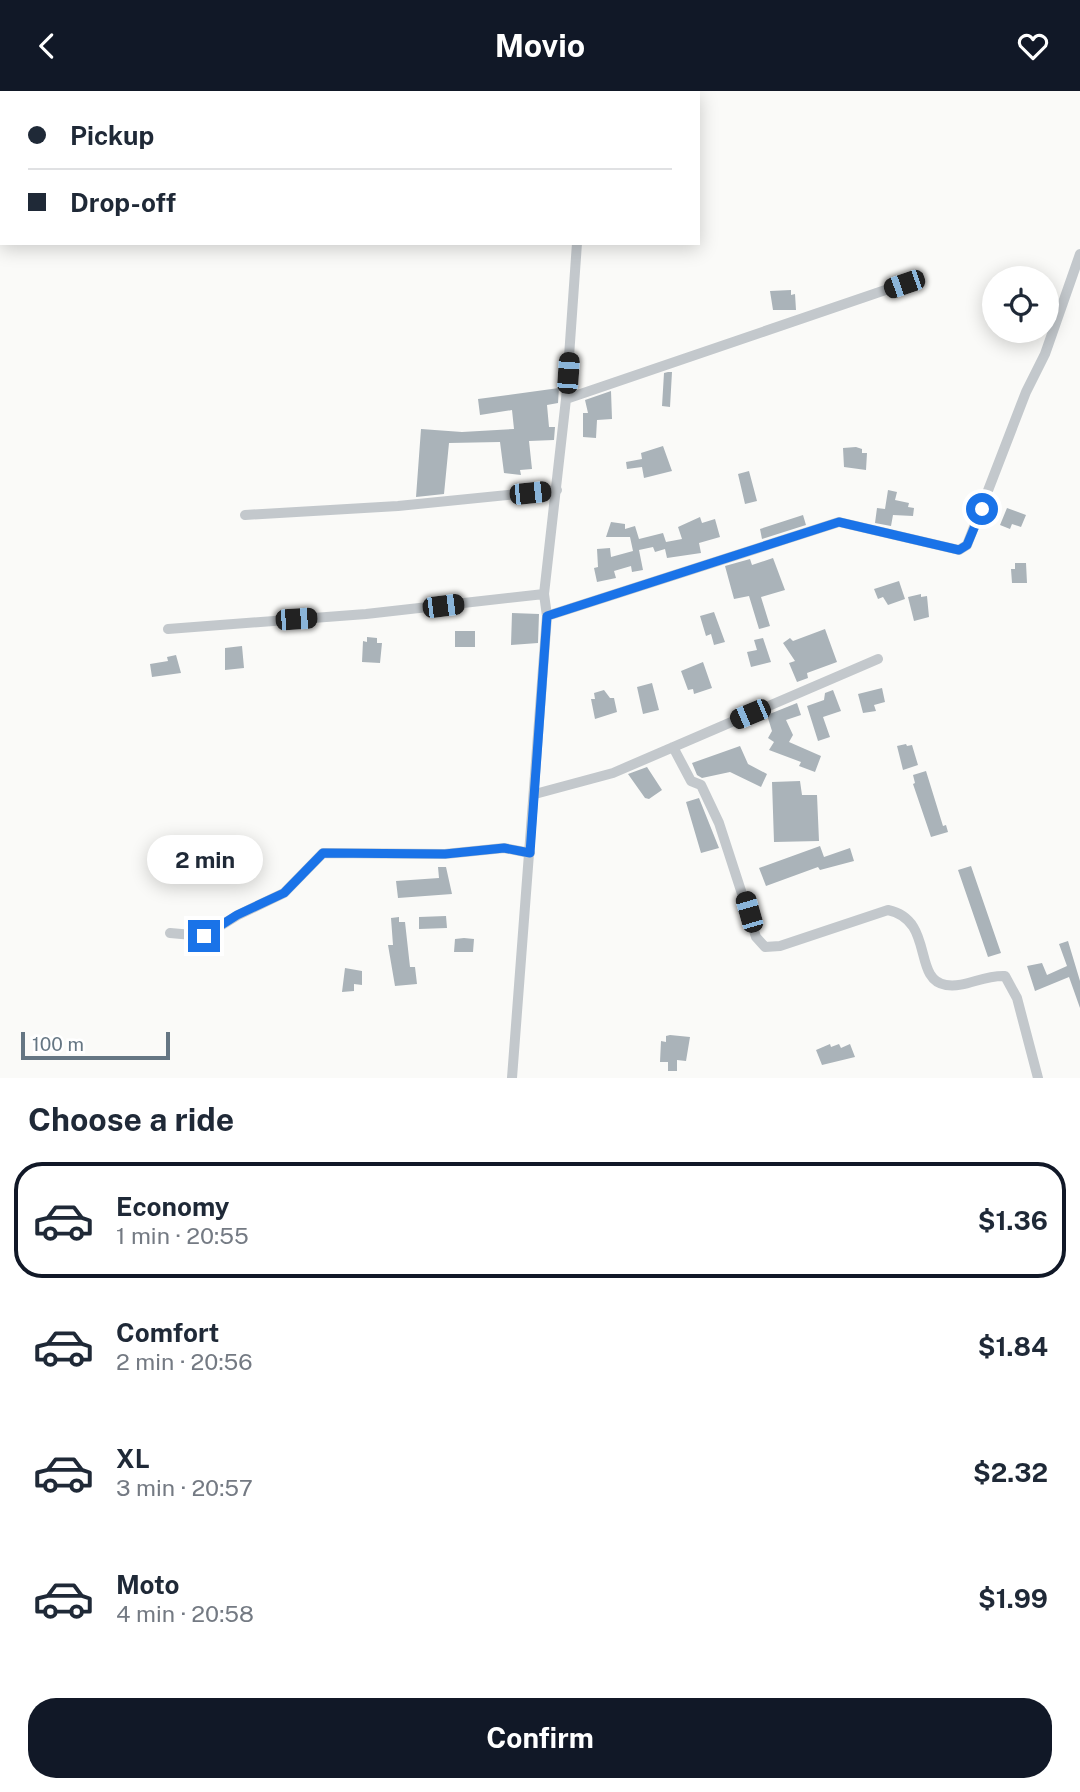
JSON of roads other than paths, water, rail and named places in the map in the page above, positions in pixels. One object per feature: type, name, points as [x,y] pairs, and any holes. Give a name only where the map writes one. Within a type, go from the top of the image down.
[{"type":"street","points":[[512,1078],[547,616],[544,594],[566,399],[577,245]]},
{"type":"street","points":[[547,616],[839,522],[959,550],[967,545],[1026,392],[1045,354],[1080,254]]},
{"type":"street","points":[[566,399],[904,284]]},
{"type":"street","points":[[245,515],[398,506],[557,490]]},
{"type":"street","points":[[168,629],[366,614],[544,594]]},
{"type":"street","points":[[535,794],[612,773],[878,659]]},
{"type":"street","points":[[673,747],[691,781],[701,785],[719,823],[756,937],[765,947],[779,946],[877,913],[888,911],[903,914],[914,926],[929,975],[944,985],[959,985],[988,975],[1005,976],[1017,998],[1038,1078]]},
{"type":"street","points":[[170,933],[204,936],[237,915],[284,893],[323,853],[445,854],[504,848],[530,853]]}]
